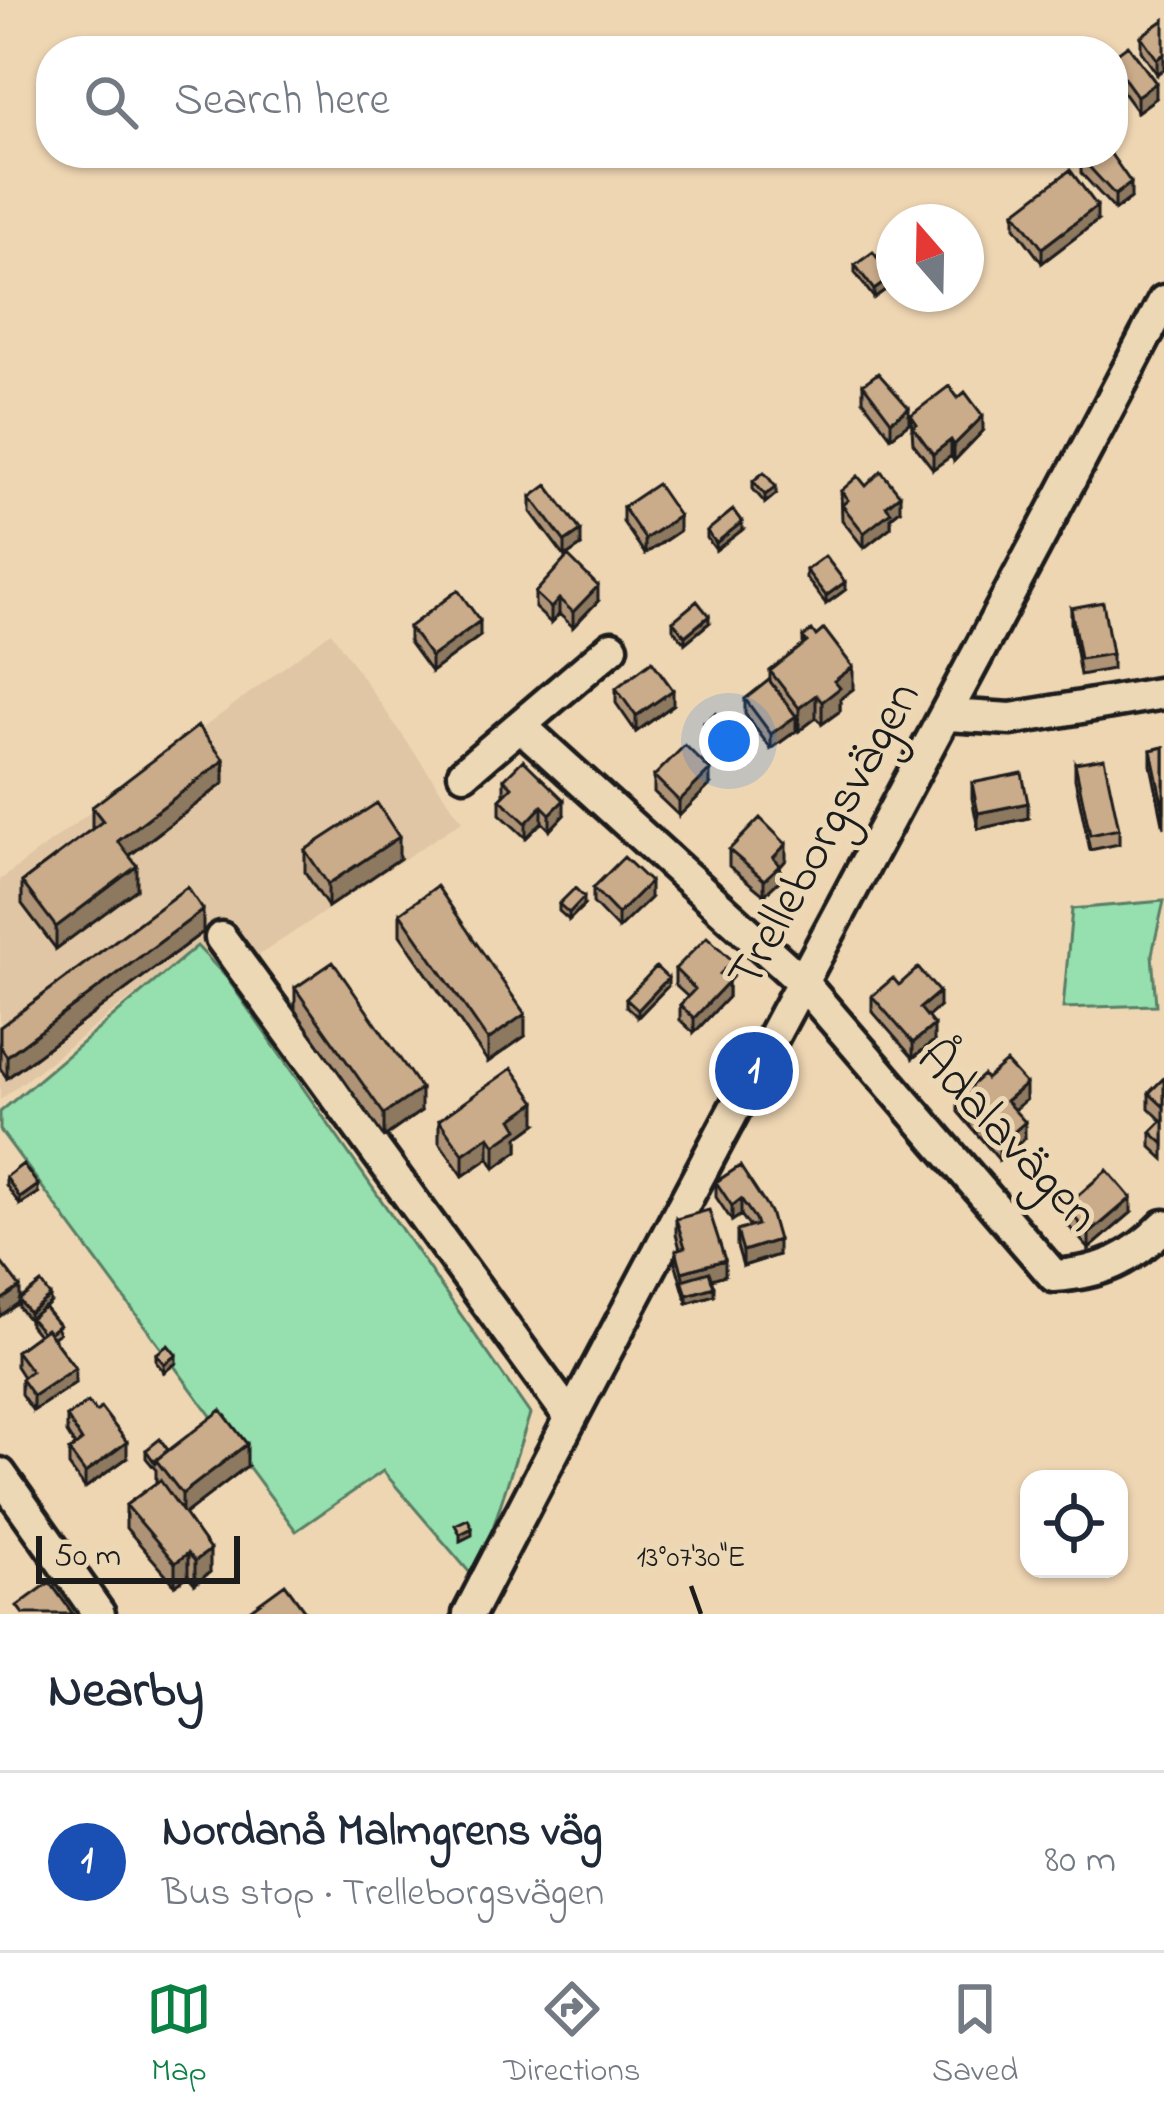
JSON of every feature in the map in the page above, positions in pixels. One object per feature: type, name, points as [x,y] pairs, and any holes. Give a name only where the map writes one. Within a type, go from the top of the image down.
[{"type":"street","name":"Trelleborgsvägen","points":[[469,1614],[1164,301]]},
{"type":"street","points":[[464,773],[612,647]]},
{"type":"street","points":[[948,715],[1011,719],[1164,693]]},
{"type":"street","points":[[522,727],[801,981]]},
{"type":"street","points":[[221,938],[570,1417]]},
{"type":"street","name":"Ådalavägen","points":[[801,981],[1054,1276],[1095,1274],[1141,1250],[1164,1226]]},
{"type":"street","points":[[0,1474],[99,1614]]},
{"type":"shaded area","points":[[331,632],[462,821],[226,977],[197,947],[0,1100],[0,880]]},
{"type":"green space","points":[[1164,901],[1152,954],[1156,1005],[1063,1008],[1072,909]]},
{"type":"green space","points":[[197,946],[226,977],[530,1414],[476,1580],[383,1471],[296,1531],[0,1130],[0,1112]]},
{"type":"building","points":[[1164,20],[1164,54],[1157,59],[1141,36]]},
{"type":"building","points":[[1128,45],[1156,83],[1137,96],[1128,84]]},
{"type":"building","points":[[1090,168],[1120,168],[1131,183],[1115,195]]},
{"type":"building","points":[[1070,170],[1097,206],[1042,248],[1015,212]]},
{"type":"building","points":[[873,252],[876,289],[874,290],[855,265]]},
{"type":"building","points":[[878,373],[909,408],[891,421],[863,384]]},
{"type":"building","points":[[949,386],[958,398],[965,392],[983,416],[954,445],[951,440],[933,454],[913,427],[917,424],[911,415]]},
{"type":"building","points":[[881,471],[900,495],[886,506],[891,512],[864,533],[842,505],[848,500],[841,491],[858,476],[866,486]]},
{"type":"building","points":[[764,472],[776,487],[765,495],[753,481]]},
{"type":"building","points":[[657,484],[679,516],[645,539],[623,507]]},
{"type":"building","points":[[547,485],[581,531],[565,542],[531,497]]},
{"type":"building","points":[[733,510],[742,522],[716,543],[707,531]]},
{"type":"building","points":[[568,556],[598,586],[573,612],[559,599],[551,608],[535,593]]},
{"type":"building","points":[[825,556],[845,582],[826,596],[806,570]]},
{"type":"building","points":[[458,590],[480,621],[431,657],[409,627]]},
{"type":"building","points":[[697,601],[709,616],[685,636],[673,621]]},
{"type":"building","points":[[1103,602],[1112,654],[1080,659],[1071,608]]},
{"type":"building","points":[[824,629],[853,667],[834,681],[840,688],[822,702],[816,695],[799,708],[770,671],[807,642],[803,637],[812,630],[816,636]]},
{"type":"building","points":[[652,661],[673,690],[636,716],[616,688]]},
{"type":"building","points":[[769,680],[796,716],[771,734],[745,699]]},
{"type":"building","points":[[715,713],[732,731],[721,741],[704,723]]},
{"type":"building","points":[[198,726],[224,760],[118,841],[137,866],[56,927],[22,882],[103,821],[92,807]]},
{"type":"building","points":[[685,745],[710,770],[679,801],[654,776]]},
{"type":"building","points":[[1164,747],[1164,813],[1151,750]]},
{"type":"building","points":[[1104,758],[1119,829],[1090,835],[1075,763]]},
{"type":"building","points":[[523,760],[564,800],[550,814],[542,806],[526,823],[500,799],[512,787],[504,779]]},
{"type":"building","points":[[1022,773],[1028,803],[978,813],[972,783]]},
{"type":"building","points":[[377,803],[399,837],[328,884],[305,850]]},
{"type":"building","points":[[760,818],[786,844],[773,858],[780,865],[764,880],[729,850]]},
{"type":"building","points":[[624,857],[650,882],[618,914],[593,888]]},
{"type":"building","points":[[437,886],[525,1014],[488,1040],[400,913]]},
{"type":"building","points":[[187,887],[203,910],[7,1056],[0,1046],[0,1027]]},
{"type":"building","points":[[575,888],[584,897],[569,913],[559,904]]},
{"type":"building","points":[[707,937],[733,961],[720,974],[728,982],[694,1018],[680,1005],[695,989],[675,969]]},
{"type":"building","points":[[333,962],[421,1089],[384,1114],[295,988]]},
{"type":"building","points":[[656,967],[668,978],[638,1010],[626,999]]},
{"type":"building","points":[[918,968],[939,992],[920,1008],[934,1025],[913,1043],[872,996],[893,978],[899,985]]},
{"type":"building","points":[[1006,1062],[1026,1084],[1006,1101],[1025,1122],[999,1145],[958,1097]]},
{"type":"building","points":[[512,1068],[536,1102],[512,1119],[518,1129],[495,1145],[489,1136],[463,1154],[439,1120]]},
{"type":"building","points":[[1164,1078],[1164,1107],[1149,1093]]},
{"type":"building","points":[[1164,1119],[1164,1144],[1151,1132]]},
{"type":"building","points":[[23,1164],[38,1185],[20,1198],[6,1177]]},
{"type":"building","points":[[740,1166],[770,1212],[778,1240],[743,1251],[737,1231],[757,1225],[755,1219],[741,1199],[732,1206],[716,1182]]},
{"type":"building","points":[[1107,1170],[1131,1198],[1089,1234],[1065,1207]]},
{"type":"building","points":[[709,1210],[725,1260],[682,1272],[676,1250],[685,1247],[676,1219]]},
{"type":"building","points":[[0,1261],[20,1287],[0,1301]]},
{"type":"building","points":[[709,1272],[714,1287],[687,1295],[682,1280]]},
{"type":"building","points":[[41,1283],[50,1296],[29,1313],[19,1300]]},
{"type":"building","points":[[44,1307],[59,1325],[49,1333],[30,1318]]},
{"type":"building","points":[[46,1329],[75,1368],[33,1396],[21,1379],[31,1371],[16,1351]]},
{"type":"building","points":[[168,1345],[176,1355],[164,1364],[156,1354]]},
{"type":"building","points":[[88,1402],[96,1412],[101,1408],[127,1442],[85,1473],[69,1451],[82,1441],[67,1417]]},
{"type":"building","points":[[221,1410],[247,1444],[182,1494],[156,1460]]},
{"type":"building","points":[[160,1439],[168,1450],[155,1463],[146,1450]]},
{"type":"building","points":[[160,1480],[210,1550],[195,1561],[188,1553],[175,1563],[126,1505]]},
{"type":"building","points":[[468,1519],[472,1528],[460,1534],[455,1525]]},
{"type":"building","points":[[50,1582],[73,1614],[23,1614],[17,1606]]},
{"type":"building","points":[[285,1584],[307,1614],[244,1614]]},
{"type":"place","name":"Nordanå Malmgrens väg","points":[[754,1071]]}]
